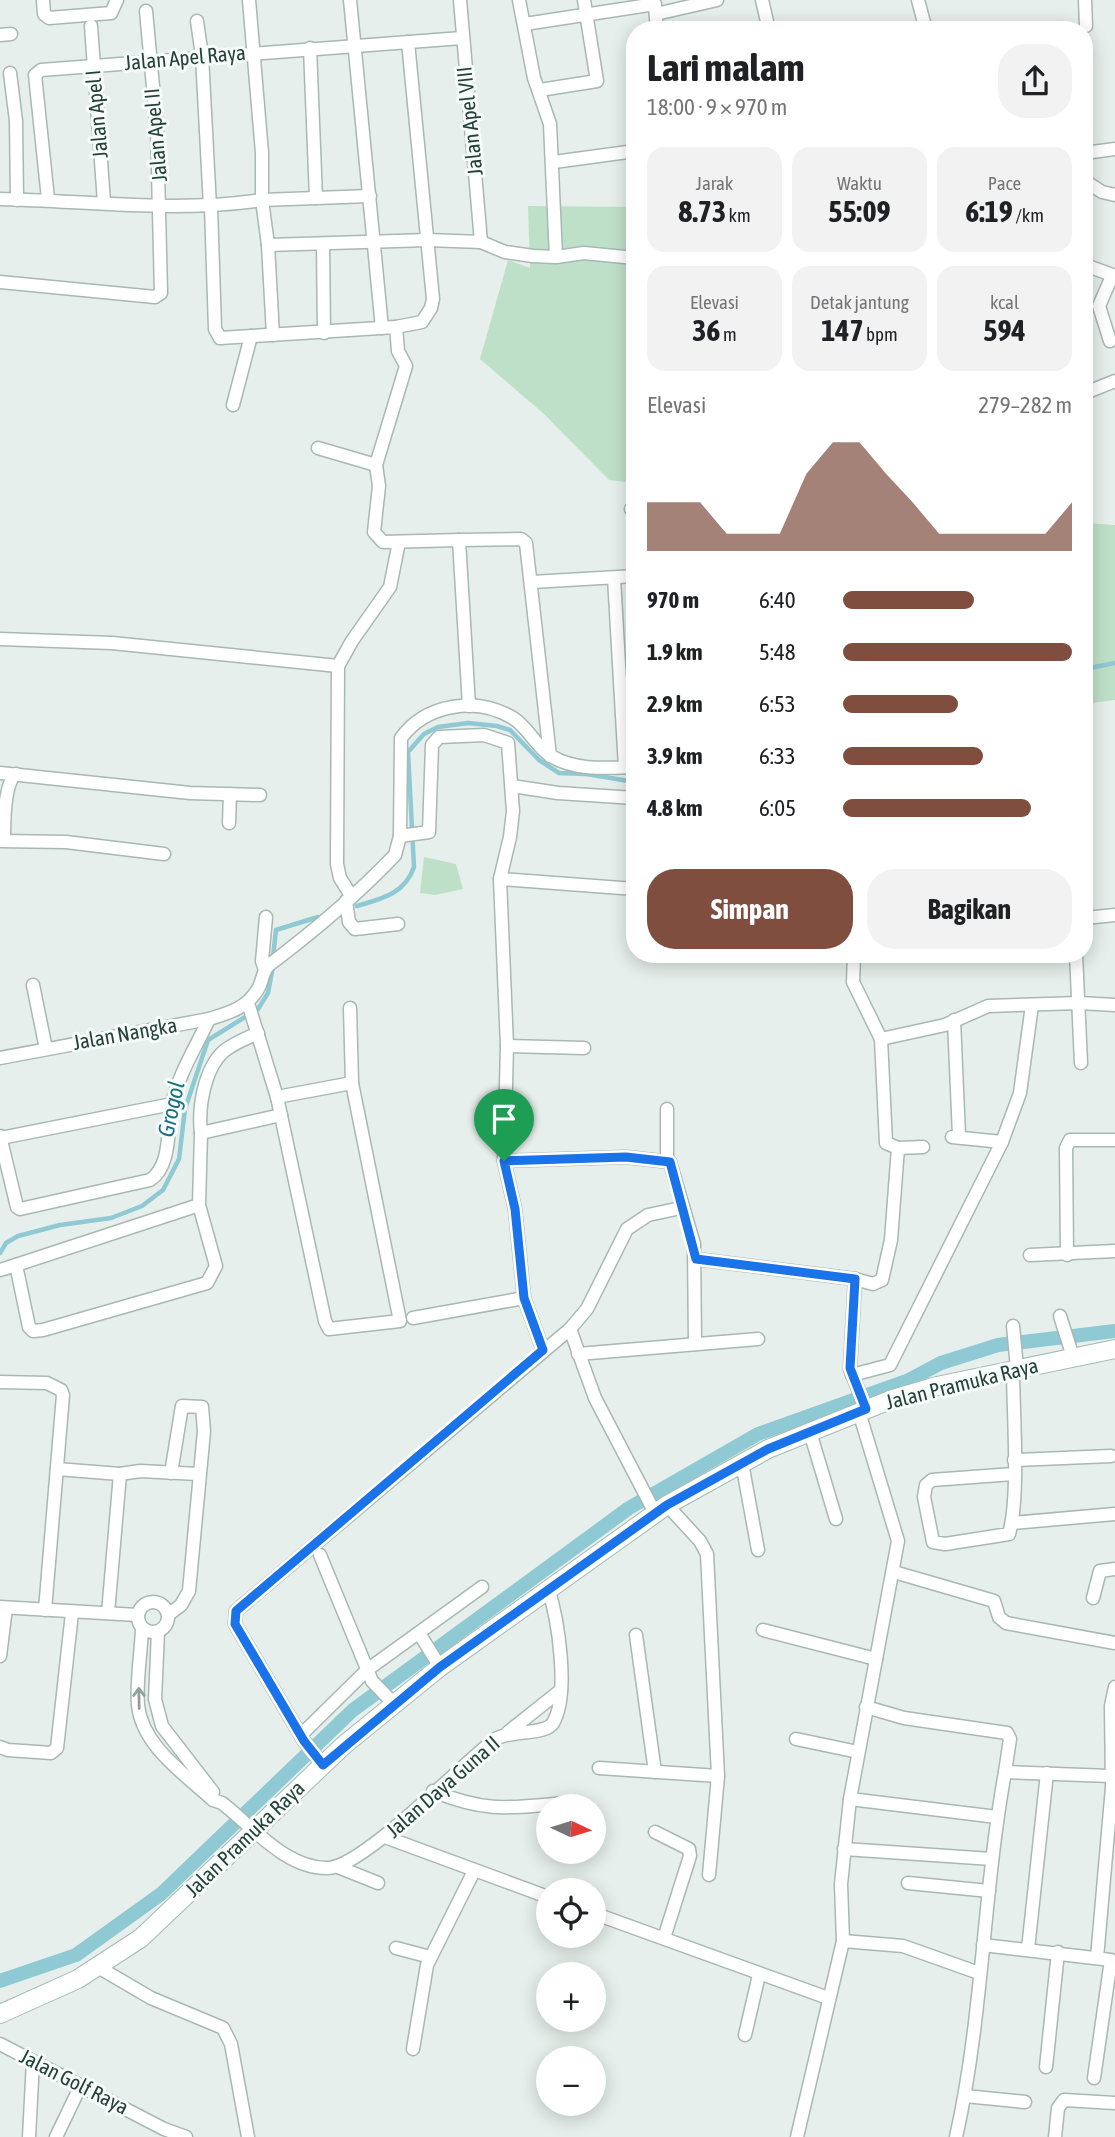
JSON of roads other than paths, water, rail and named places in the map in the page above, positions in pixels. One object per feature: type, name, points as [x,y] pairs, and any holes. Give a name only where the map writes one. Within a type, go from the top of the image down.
[{"type":"street","points":[[43,0],[44,14],[52,18],[111,13],[117,0]]},
{"type":"street","points":[[249,0],[273,335]]},
{"type":"street","points":[[350,0],[357,44],[372,240],[382,328]]},
{"type":"street","name":"Jalan Apel VIII","points":[[460,0],[481,242]]},
{"type":"street","points":[[519,0],[534,78],[550,124],[554,162],[556,257]]},
{"type":"street","points":[[540,90],[597,82],[584,0]]},
{"type":"street","points":[[524,24],[717,0]]},
{"type":"street","points":[[762,0],[767,21]]},
{"type":"street","points":[[918,0],[924,21]]},
{"type":"street","points":[[1085,0],[1086,21]]},
{"type":"street","name":"Jalan Apel II","points":[[0,282],[158,297],[162,290],[161,207],[146,10]]},
{"type":"street","points":[[197,21],[202,56],[216,335],[228,338],[416,325],[431,308],[428,240],[408,41]]},
{"type":"street","name":"Jalan Apel I","points":[[91,26],[104,202]]},
{"type":"street","name":"Jalan Apel Raya","points":[[48,199],[35,75],[41,70],[462,38]]},
{"type":"street","points":[[310,48],[316,198]]},
{"type":"street","points":[[10,73],[16,121],[17,200]]},
{"type":"street","points":[[1093,152],[1115,149]]},
{"type":"street","points":[[554,162],[626,152]]},
{"type":"street","points":[[1093,186],[1115,195]]},
{"type":"street","points":[[0,199],[210,207],[262,200],[370,196]]},
{"type":"street","points":[[268,246],[428,240],[481,242],[505,252],[556,257],[584,253],[626,257]]},
{"type":"street","points":[[323,244],[324,333]]},
{"type":"street","points":[[1093,268],[1114,276],[1100,306],[1110,341]]},
{"type":"street","points":[[396,327],[398,351],[405,362],[405,372],[376,465],[379,486],[374,532],[383,542],[523,540],[527,545],[550,756]]},
{"type":"street","points":[[233,405],[251,336]]},
{"type":"street","points":[[1093,390],[1115,381]]},
{"type":"street","points":[[318,448],[376,465]]},
{"type":"street","points":[[459,540],[469,706]]},
{"type":"street","points":[[398,924],[355,929],[349,922],[349,899],[337,864],[338,666],[342,655],[390,587],[400,542]]},
{"type":"street","points":[[532,582],[626,577]]},
{"type":"street","points":[[614,578],[626,720]]},
{"type":"street","points":[[0,639],[139,645],[338,666]]},
{"type":"street","points":[[350,1008],[352,1083],[400,1321],[329,1329],[325,1321],[277,1097],[253,1017],[258,989],[266,969],[349,899],[395,855],[403,836],[401,738],[409,726],[434,711],[469,706],[512,717],[550,756],[606,769],[626,767]]},
{"type":"street","points":[[403,836],[429,832],[432,745],[439,737],[484,735],[508,743],[512,786],[510,837],[500,879],[506,1046],[504,1161],[515,1209],[524,1298],[543,1350]]},
{"type":"street","points":[[0,773],[190,793],[260,795]]},
{"type":"street","points":[[16,775],[11,778],[2,840],[66,842],[164,854]]},
{"type":"street","points":[[512,786],[558,793],[626,797]]},
{"type":"street","points":[[229,823],[230,793]]},
{"type":"street","points":[[500,879],[626,888]]},
{"type":"street","points":[[1093,917],[1115,915]]},
{"type":"street","points":[[266,917],[262,961],[266,969]]},
{"type":"street","points":[[854,963],[853,982],[881,1039],[883,1136],[886,1143],[898,1148],[923,1147]]},
{"type":"street","points":[[1077,963],[1080,1063]]},
{"type":"street","points":[[33,985],[46,1049]]},
{"type":"street","points":[[881,1039],[945,1025],[988,1006],[1079,1003],[1115,1005]]},
{"type":"street","points":[[853,1378],[890,1365],[1002,1142],[1020,1093],[1032,1005]]},
{"type":"street","name":"Jalan Nangka","points":[[0,1058],[209,1019],[233,1012],[253,1017]]},
{"type":"street","points":[[16,1265],[29,1327],[33,1331],[207,1283],[216,1266],[199,1205],[199,1118],[213,1064],[253,1017]]},
{"type":"street","points":[[172,1104],[0,1137],[17,1206],[24,1209],[96,1194],[157,1175],[166,1153],[172,1104],[189,1056],[209,1019]]},
{"type":"street","points":[[954,1020],[956,1136],[1002,1142]]},
{"type":"street","points":[[506,1046],[584,1048]]},
{"type":"street","points":[[277,1097],[352,1083]]},
{"type":"street","points":[[667,1109],[667,1160],[671,1165],[696,1259],[695,1344]]},
{"type":"street","points":[[201,1133],[281,1115]]},
{"type":"street","points":[[1067,1255],[1066,1148],[1070,1140],[1115,1140]]},
{"type":"street","points":[[696,1259],[855,1279],[873,1284],[882,1280],[891,1240],[898,1148]]},
{"type":"street","points":[[504,1161],[626,1157],[667,1160]]},
{"type":"street","points":[[0,1270],[199,1205]]},
{"type":"street","points":[[320,1760],[303,1738],[235,1624],[233,1616],[241,1606],[570,1329],[587,1309],[627,1229],[648,1215],[681,1208]]},
{"type":"street","points":[[1030,1255],[1115,1251]]},
{"type":"street","points":[[797,2137],[843,1941],[841,1884],[850,1799],[898,1541],[853,1378],[849,1351],[855,1279]]},
{"type":"street","points":[[413,1318],[524,1298]]},
{"type":"street","points":[[1060,1316],[1071,1353]]},
{"type":"street","points":[[570,1329],[595,1398],[640,1487],[657,1507],[701,1541],[707,1554],[719,1776],[709,1875]]},
{"type":"street","points":[[1013,1330],[1015,1363],[1013,1467],[1012,1523],[1009,1534],[945,1544],[933,1542],[924,1497],[926,1485],[932,1480],[1013,1467],[1111,1455]]},
{"type":"street","points":[[578,1354],[758,1339]]},
{"type":"street","name":"Jalan Pramuka Raya","points":[[0,2014],[45,1996],[98,1967],[141,1938],[248,1826],[320,1760],[437,1662],[548,1588],[657,1507],[742,1463],[863,1408],[1015,1363],[1071,1353],[1115,1349]]},
{"type":"street","points":[[0,1382],[47,1383],[61,1390],[45,1610]]},
{"type":"street","points":[[168,1615],[181,1605],[189,1591],[204,1431],[202,1407],[182,1406],[171,1473]]},
{"type":"street","points":[[810,1432],[836,1520]]},
{"type":"street","points":[[742,1463],[758,1550]]},
{"type":"street","points":[[57,1469],[120,1474],[140,1471],[198,1474]]},
{"type":"street","points":[[108,1613],[120,1474]]},
{"type":"street","points":[[1012,1523],[1115,1514]]},
{"type":"street","points":[[320,1555],[370,1676],[391,1702]]},
{"type":"street","points":[[1093,1598],[1100,1571],[1115,1569]]},
{"type":"street","points":[[894,1572],[994,1601],[999,1617],[1006,1623],[1115,1643]]},
{"type":"street","points":[[303,1738],[370,1676],[422,1638],[482,1587]]},
{"type":"street","name":"Jalan Daya Guna II","points":[[338,1867],[385,1837],[465,1763],[506,1733],[547,1729],[559,1708],[561,1690],[554,1605],[548,1588]]},
{"type":"street","points":[[227,1807],[214,1800],[159,1750],[146,1733],[138,1706],[142,1629],[137,1615],[142,1605],[153,1602],[163,1605],[168,1615],[166,1625],[158,1632],[155,1699],[162,1726],[227,1807],[290,1858],[307,1866],[338,1867],[378,1883]]},
{"type":"street","points":[[0,1656],[3,1607],[137,1615]]},
{"type":"street","points":[[0,1747],[51,1754],[57,1748],[72,1613]]},
{"type":"street","points":[[142,1629],[158,1632]]},
{"type":"street","points":[[763,1630],[876,1659]]},
{"type":"street","points":[[636,1635],[655,1772]]},
{"type":"street","points":[[422,1638],[437,1662]]},
{"type":"street","points":[[1097,1958],[1110,1890],[1111,1706],[1115,1687]]},
{"type":"street","points":[[506,1733],[561,1690]]},
{"type":"street","points":[[866,1707],[904,1717],[1007,1733],[1010,1739],[997,1817],[965,2096],[957,2137]]},
{"type":"street","points":[[146,1733],[162,1726]]},
{"type":"street","points":[[796,1739],[858,1752]]},
{"type":"street","points":[[599,1768],[719,1776]]},
{"type":"street","points":[[1005,1772],[1110,1776]]},
{"type":"street","points":[[1028,1949],[1047,1773]]},
{"type":"street","points":[[433,1791],[466,1805],[487,1808],[536,1805]]},
{"type":"street","points":[[850,1799],[997,1817]]},
{"type":"street","points":[[655,1832],[689,1849],[690,1856],[664,1938]]},
{"type":"street","points":[[385,1837],[536,1893]]},
{"type":"street","points":[[844,1849],[992,1858]]},
{"type":"street","points":[[413,2049],[430,1957],[474,1871]]},
{"type":"street","points":[[908,1882],[989,1891]]},
{"type":"street","points":[[606,1918],[828,1998]]},
{"type":"street","points":[[843,1941],[903,1946],[979,1972]]},
{"type":"street","points":[[983,1945],[1058,1952],[1111,1961],[1094,2078]]},
{"type":"street","points":[[396,1948],[430,1957]]},
{"type":"street","points":[[1046,2067],[1058,1952]]},
{"type":"street","points":[[98,1967],[151,1998],[223,2028],[231,2044],[248,2137]]},
{"type":"street","points":[[744,2035],[759,1975]]},
{"type":"street","name":"Jalan Golf Raya","points":[[0,2044],[81,2085],[163,2133],[186,2137]]},
{"type":"street","points":[[29,2137],[33,2061]]},
{"type":"street","points":[[56,2137],[81,2085]]},
{"type":"street","points":[[965,2096],[1025,2102]]},
{"type":"street","points":[[1055,2137],[1058,2108],[1064,2100],[1115,2103]]},
{"type":"waterway","name":"Grogol","points":[[1093,667],[1115,663]]},
{"type":"waterway","name":"Grogol","points":[[357,906],[391,894],[405,884],[410,876],[414,867],[408,752],[424,734],[438,727],[468,723],[497,726],[510,730],[539,760],[559,773],[626,781]]},
{"type":"waterway","name":"Grogol","points":[[273,957],[276,930],[318,917]]},
{"type":"waterway","name":"Grogol","points":[[0,1253],[6,1243],[18,1236],[60,1225],[111,1218],[142,1206],[163,1190],[179,1159],[185,1109],[208,1040],[258,1009],[268,993],[273,966]]},
{"type":"waterway","points":[[0,1981],[76,1955],[161,1894],[353,1710],[629,1508],[758,1434],[909,1380],[941,1363],[998,1345],[1115,1331]]}]
